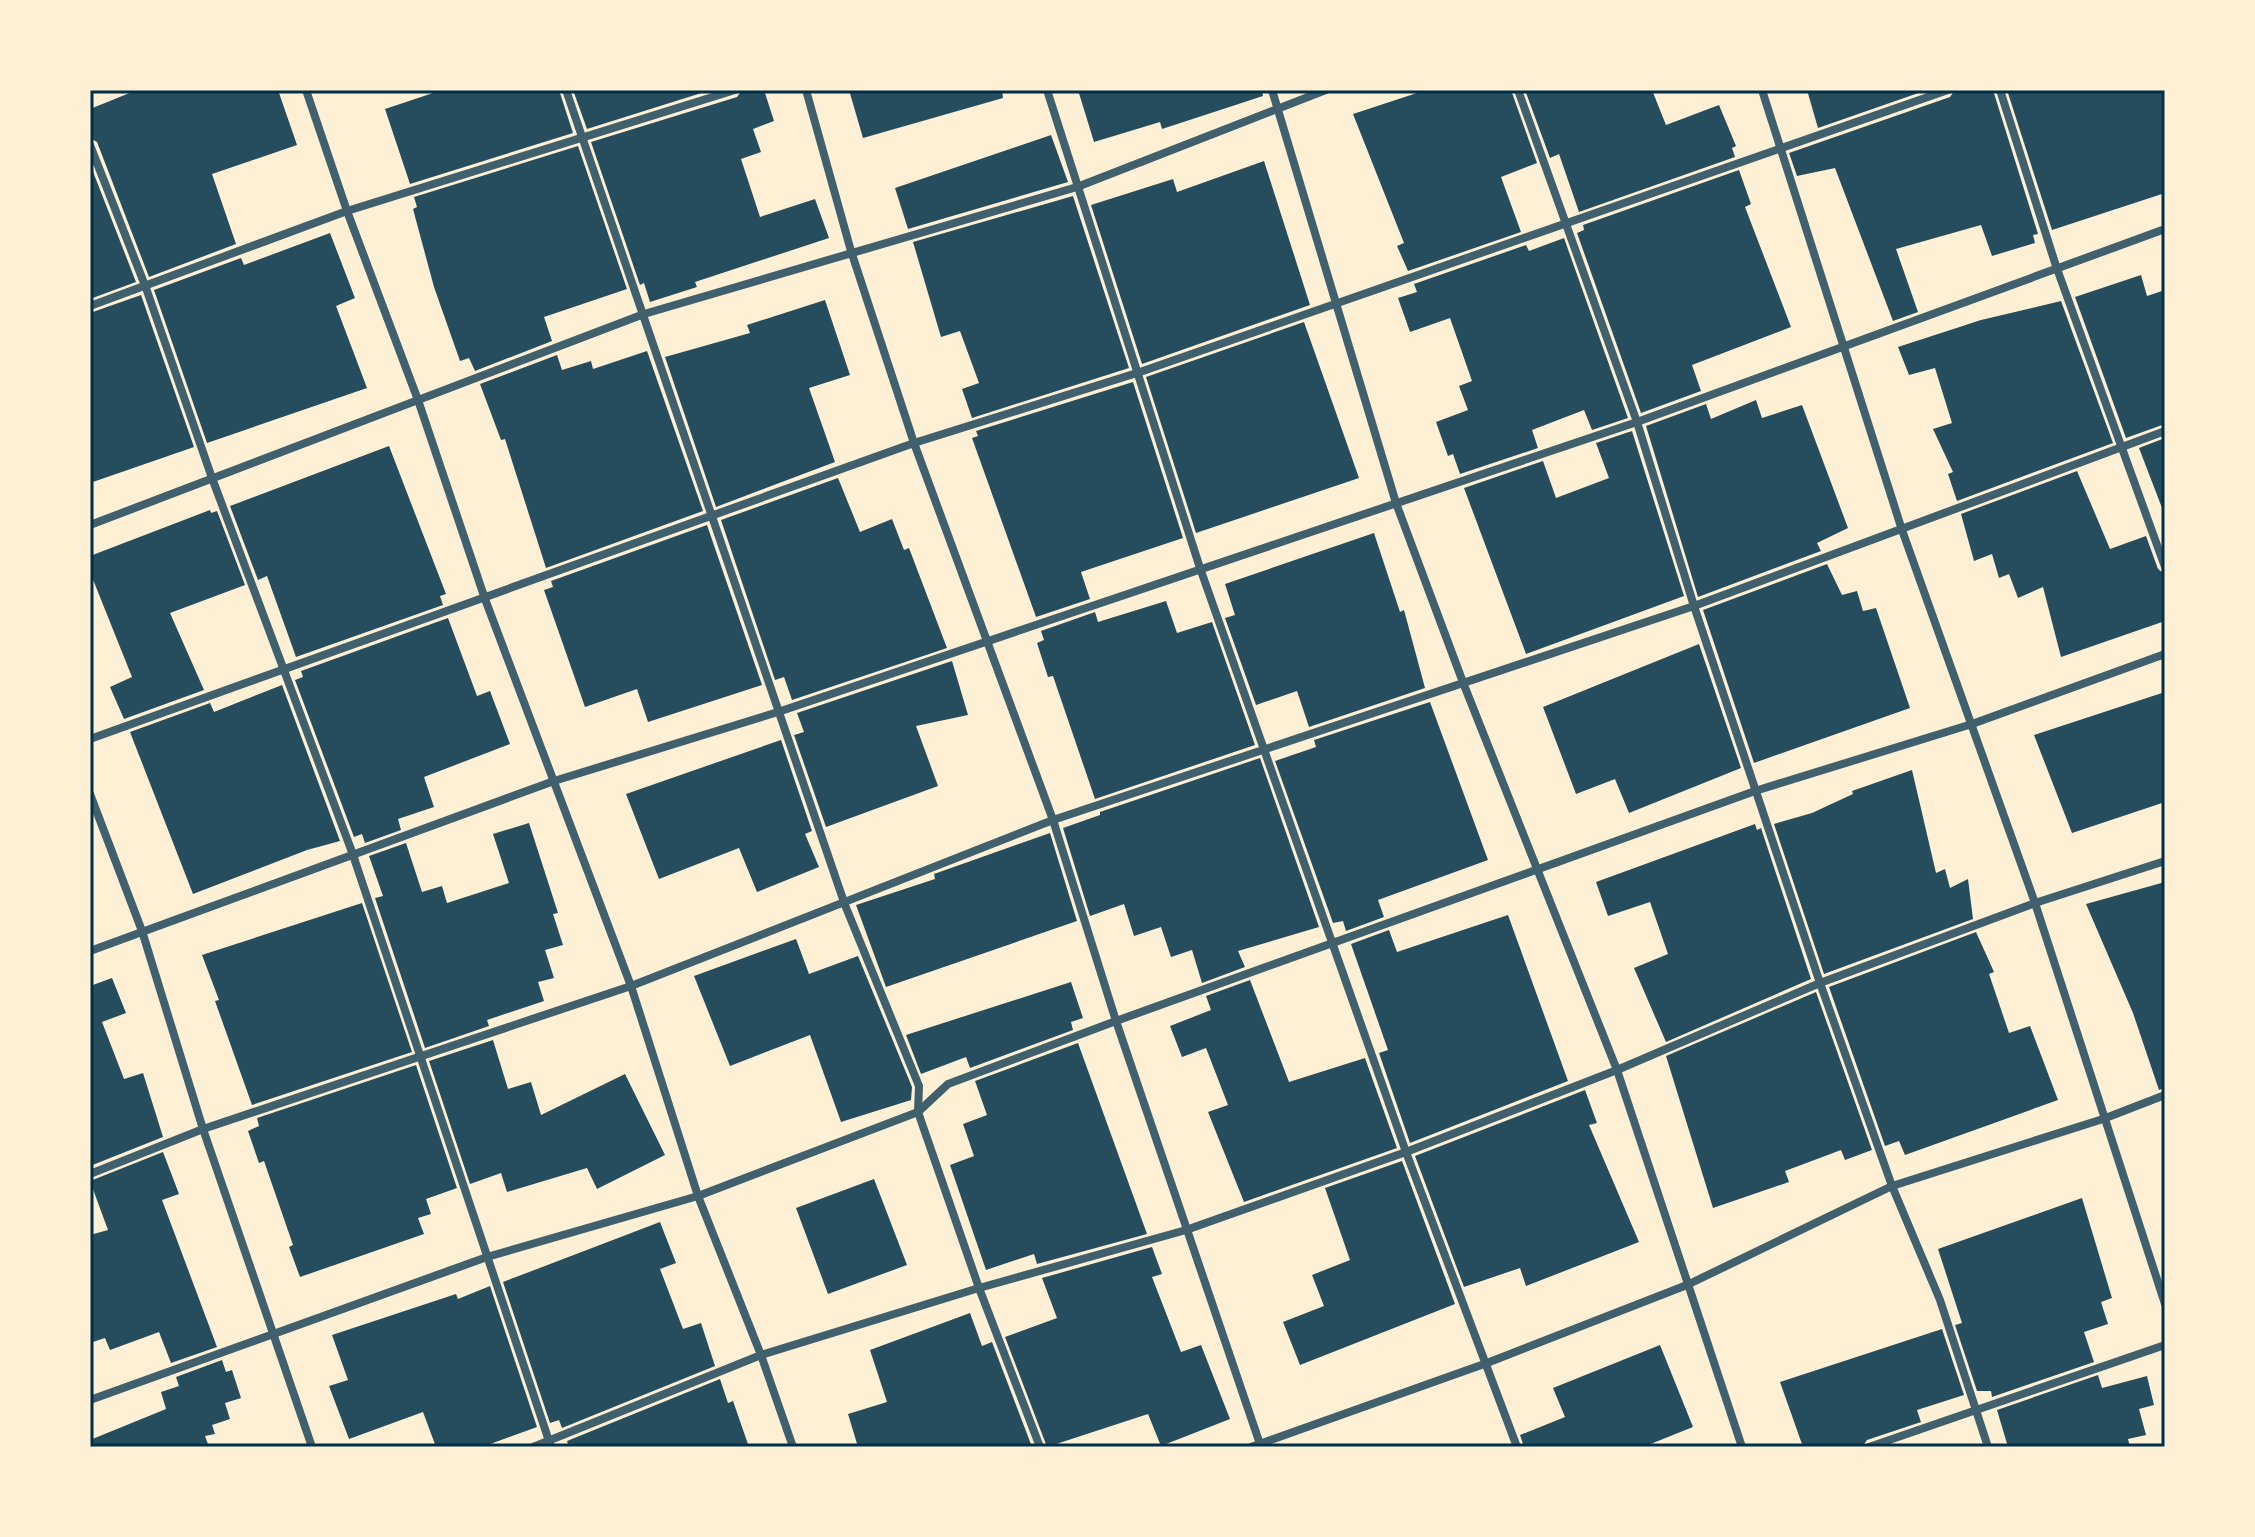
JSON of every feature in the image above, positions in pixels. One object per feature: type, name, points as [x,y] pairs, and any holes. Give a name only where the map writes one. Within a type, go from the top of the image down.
[{"type":"street","points":[[306,90],[347,211],[418,400],[485,599],[631,986],[698,1196],[761,1355],[793,1447]]},
{"type":"street","points":[[566,90],[845,905],[919,1086],[918,1112],[979,1288],[1040,1447]]},
{"type":"street","points":[[90,306],[146,288],[347,211],[735,90]]},
{"type":"street","points":[[806,90],[851,251],[914,443],[1053,820],[1257,1446],[1487,1363],[1687,1285],[1892,1186],[2103,1119],[2165,1095]]},
{"type":"street","points":[[1047,90],[1140,372],[1200,568],[1336,944],[1406,1152],[1517,1447]]},
{"type":"street","points":[[1272,90],[1396,503],[1464,685],[1617,1070],[1742,1447]]},
{"type":"street","points":[[90,525],[644,314],[1077,187],[1326,90]]},
{"type":"street","points":[[1518,90],[1563,225],[1637,422],[1694,606],[1820,983],[1892,1186],[1940,1300],[1988,1447]]},
{"type":"street","points":[[1762,90],[1902,530],[2035,903],[2165,1304]]},
{"type":"street","points":[[90,739],[914,443],[1140,372],[1563,225],[1779,146],[1948,90]]},
{"type":"street","points":[[2000,90],[2056,266],[2165,567]]},
{"type":"street","points":[[90,145],[146,288],[212,478],[352,852],[550,1444]]},
{"type":"street","points":[[90,951],[352,852],[554,781],[778,712],[986,639],[1637,422],[2056,266],[2165,229]]},
{"type":"street","points":[[90,1174],[203,1129],[631,986],[845,905],[1053,820],[1694,606],[2165,431]]},
{"type":"street","points":[[90,1400],[487,1257],[698,1196],[918,1112],[948,1084],[1116,1021],[1755,791],[1972,724],[2165,654]]},
{"type":"street","points":[[90,794],[142,931],[203,1129],[312,1447]]},
{"type":"street","points":[[533,1447],[550,1444],[761,1355],[979,1288],[1186,1230],[1406,1152],[1617,1070],[1820,983],[2035,903],[2165,861]]},
{"type":"street","points":[[1869,1447],[2165,1345]]},
{"type":"building","points":[[137,90],[278,90],[297,145],[212,174],[236,244],[149,277],[97,142],[90,138],[90,109]]},
{"type":"building","points":[[442,90],[559,90],[573,133],[410,184],[385,109]]},
{"type":"building","points":[[573,90],[711,90],[587,129]]},
{"type":"building","points":[[742,90],[764,90],[774,121],[753,129],[761,152],[741,159],[760,217],[815,199],[829,238],[695,282],[697,287],[650,302],[644,283],[640,285],[591,142],[737,97]]},
{"type":"building","points":[[849,90],[1002,90],[1003,98],[863,138]]},
{"type":"building","points":[[1078,90],[1262,90],[1263,96],[1162,129],[1160,122],[1094,142]]},
{"type":"building","points":[[1426,90],[1511,90],[1537,163],[1501,177],[1521,232],[1408,271],[1397,246],[1404,243],[1353,114]]},
{"type":"building","points":[[1525,90],[1652,90],[1666,125],[1719,105],[1736,146],[1732,148],[1735,157],[1579,212],[1559,154],[1550,158]]},
{"type":"building","points":[[1807,90],[1927,90],[1818,128]]},
{"type":"building","points":[[1955,90],[1993,90],[2038,234],[2033,235],[2035,243],[1992,256],[1981,225],[1896,249],[1918,312],[1893,321],[1835,168],[1797,176],[1789,153],[1950,97]]},
{"type":"building","points":[[2007,90],[2165,90],[2165,193],[2052,230]]},
{"type":"building","points":[[1051,135],[1068,182],[908,229],[895,188]]},
{"type":"building","points":[[578,146],[627,289],[544,317],[552,341],[475,371],[469,358],[460,361],[434,287],[413,209],[417,207],[414,197]]},
{"type":"building","points":[[1264,161],[1310,305],[1142,364],[1091,205],[1173,179],[1177,192]]},
{"type":"building","points":[[90,164],[136,282],[90,299]]},
{"type":"building","points":[[1739,170],[1751,204],[1745,207],[1791,327],[1692,365],[1701,391],[1641,413],[1577,233],[1584,230],[1583,225]]},
{"type":"building","points":[[1073,196],[1129,368],[972,418],[962,389],[979,383],[960,331],[941,337],[913,242]]},
{"type":"building","points":[[330,233],[355,298],[336,306],[367,388],[207,443],[154,290],[241,258],[244,265]]},
{"type":"building","points":[[1564,238],[1628,418],[1592,430],[1584,410],[1532,430],[1538,448],[1460,474],[1453,454],[1448,456],[1436,422],[1468,410],[1459,386],[1472,381],[1450,318],[1410,332],[1398,298],[1417,292],[1414,284],[1526,245],[1529,251]]},
{"type":"building","points":[[2141,275],[2147,296],[2165,290],[2165,424],[2126,438],[2075,297]]},
{"type":"building","points":[[141,295],[194,447],[90,483],[90,313]]},
{"type":"building","points":[[825,300],[850,375],[809,388],[835,462],[716,507],[665,357],[750,333],[747,325]]},
{"type":"building","points":[[2061,301],[2113,443],[1957,501],[1948,474],[1953,472],[1933,429],[1952,423],[1935,368],[1909,375],[1898,347],[1981,320]]},
{"type":"building","points":[[1304,322],[1359,478],[1196,533],[1146,377]]},
{"type":"building","points":[[647,351],[703,511],[546,568],[505,439],[501,440],[480,384],[557,355],[562,370],[591,361],[593,369]]},
{"type":"building","points":[[1133,382],[1183,538],[1081,572],[1090,599],[1036,617],[972,438],[978,436],[976,431]]},
{"type":"building","points":[[1756,400],[1762,418],[1802,405],[1848,528],[1817,543],[1821,551],[1698,597],[1646,426],[1706,404],[1711,419]]},
{"type":"building","points":[[1632,431],[1684,596],[1526,654],[1464,488],[1543,461],[1556,498],[1609,478],[1596,443]]},
{"type":"building","points":[[2165,438],[2165,508],[2162,508],[2139,448]]},
{"type":"building","points":[[389,446],[446,594],[440,596],[443,605],[296,657],[267,576],[258,580],[230,506]]},
{"type":"building","points":[[2077,471],[2110,549],[2146,536],[2158,569],[2165,574],[2165,621],[2061,657],[2043,587],[2018,598],[2009,574],[1999,578],[1992,554],[1974,561],[1961,514]]},
{"type":"building","points":[[838,478],[860,532],[892,519],[904,550],[909,548],[947,648],[792,700],[784,677],[775,680],[721,520]]},
{"type":"building","points":[[210,510],[211,513],[217,511],[245,585],[170,613],[204,690],[124,719],[110,687],[132,677],[90,572],[90,556]]},
{"type":"building","points":[[707,525],[762,685],[648,722],[637,689],[585,707],[544,590],[553,587],[551,581]]},
{"type":"building","points":[[1374,533],[1400,612],[1404,610],[1425,688],[1309,727],[1297,691],[1256,705],[1225,618],[1235,615],[1225,584]]},
{"type":"building","points":[[1827,564],[1842,595],[1857,591],[1863,611],[1876,608],[1910,708],[1754,763],[1703,610]]},
{"type":"building","points":[[1166,601],[1177,633],[1212,622],[1255,745],[1095,799],[1053,676],[1048,677],[1037,643],[1044,640],[1041,631],[1095,612],[1098,622]]},
{"type":"building","points":[[448,618],[477,696],[490,691],[510,744],[424,777],[434,807],[398,819],[401,830],[365,843],[362,834],[354,837],[295,680],[303,677],[301,671]]},
{"type":"building","points":[[1699,644],[1741,768],[1629,813],[1615,779],[1576,794],[1543,707]]},
{"type":"building","points":[[952,661],[968,715],[916,726],[938,786],[826,827],[794,735],[804,732],[797,713]]},
{"type":"building","points":[[282,685],[340,841],[307,850],[193,894],[130,732],[210,703],[214,712]]},
{"type":"building","points":[[2165,692],[2165,802],[2072,833],[2034,735]]},
{"type":"building","points":[[1430,702],[1488,860],[1378,900],[1384,917],[1346,931],[1343,921],[1333,923],[1275,761],[1316,747],[1314,740]]},
{"type":"building","points":[[781,740],[812,831],[805,834],[819,867],[757,892],[739,848],[659,879],[626,794]]},
{"type":"building","points":[[1260,758],[1319,927],[1238,951],[1245,967],[1202,983],[1192,950],[1171,957],[1161,927],[1134,936],[1124,904],[1090,916],[1063,828],[1100,815],[1100,812]]},
{"type":"building","points":[[1912,770],[1936,873],[1945,869],[1950,888],[1968,879],[1973,919],[1824,974],[1774,824],[1812,813],[1853,794],[1852,791]]},
{"type":"building","points":[[529,823],[558,913],[553,914],[563,945],[545,950],[554,978],[538,982],[544,1001],[487,1020],[489,1026],[425,1048],[375,898],[383,896],[369,856],[406,843],[422,892],[442,886],[447,903],[509,883],[493,834]]},
{"type":"building","points":[[1755,824],[1757,830],[1761,828],[1811,979],[1666,1042],[1634,968],[1668,954],[1650,902],[1608,916],[1596,882]]},
{"type":"building","points":[[1050,833],[1077,921],[886,987],[856,905],[935,879],[934,874]]},
{"type":"building","points":[[2165,882],[2165,1088],[2159,1090],[2133,1013],[2086,904]]},
{"type":"building","points":[[362,903],[412,1052],[252,1105],[202,955]]},
{"type":"building","points":[[1508,915],[1568,1081],[1410,1143],[1379,1053],[1388,1050],[1351,944],[1389,930],[1397,952]]},
{"type":"building","points":[[1976,932],[1994,972],[1989,974],[2009,1033],[2030,1026],[2058,1100],[1905,1155],[1899,1141],[1885,1146],[1829,987]]},
{"type":"building","points":[[796,939],[809,974],[858,956],[912,1087],[911,1100],[841,1122],[810,1035],[730,1066],[694,976]]},
{"type":"building","points":[[112,978],[126,1013],[102,1022],[124,1079],[143,1073],[163,1137],[90,1166],[90,986]]},
{"type":"building","points":[[1250,980],[1289,1082],[1365,1058],[1397,1148],[1244,1202],[1208,1112],[1228,1105],[1206,1048],[1182,1057],[1170,1026],[1211,1010],[1206,996]]},
{"type":"building","points":[[1071,982],[1083,1018],[1071,1022],[1073,1030],[970,1068],[966,1057],[921,1074],[906,1035]]},
{"type":"building","points":[[1816,992],[1872,1150],[1845,1160],[1841,1150],[1785,1171],[1789,1182],[1713,1208],[1666,1056]]},
{"type":"building","points":[[493,1040],[508,1089],[531,1082],[541,1115],[625,1074],[665,1155],[597,1189],[587,1168],[507,1192],[501,1173],[470,1184],[429,1061]]},
{"type":"building","points":[[1078,1043],[1147,1234],[1037,1264],[1034,1254],[986,1270],[950,1165],[974,1156],[963,1124],[987,1115],[975,1081]]},
{"type":"building","points":[[416,1065],[457,1188],[426,1199],[431,1214],[418,1218],[424,1234],[300,1277],[289,1247],[293,1245],[264,1161],[259,1163],[248,1131],[259,1126],[257,1118]]},
{"type":"building","points":[[1585,1090],[1597,1123],[1589,1125],[1639,1242],[1526,1286],[1520,1268],[1464,1287],[1415,1156]]},
{"type":"building","points":[[163,1152],[179,1194],[162,1200],[217,1347],[171,1363],[159,1332],[110,1350],[105,1338],[90,1343],[90,1235],[108,1230],[90,1181]]},
{"type":"building","points":[[1402,1161],[1455,1304],[1300,1365],[1283,1322],[1324,1306],[1312,1275],[1350,1260],[1325,1188]]},
{"type":"building","points":[[874,1179],[907,1265],[828,1294],[796,1208]]},
{"type":"building","points":[[2082,1198],[2112,1298],[2101,1302],[2108,1324],[2084,1332],[2094,1362],[1992,1397],[1991,1391],[1977,1391],[1955,1325],[1962,1323],[1938,1249]]},
{"type":"building","points":[[660,1222],[676,1263],[660,1269],[683,1329],[701,1323],[715,1366],[562,1428],[559,1420],[550,1423],[503,1282]]},
{"type":"building","points":[[1152,1247],[1162,1274],[1152,1277],[1181,1352],[1201,1345],[1230,1419],[1161,1446],[1148,1414],[1047,1447],[1005,1337],[1057,1318],[1042,1278]]},
{"type":"building","points":[[490,1286],[537,1427],[482,1447],[436,1447],[423,1412],[349,1439],[329,1386],[348,1380],[332,1335],[456,1294],[458,1299]]},
{"type":"building","points":[[970,1313],[982,1346],[992,1342],[1032,1447],[858,1447],[848,1414],[887,1402],[870,1350]]},
{"type":"building","points":[[1942,1329],[1964,1395],[1917,1410],[1921,1422],[1867,1440],[1862,1447],[1803,1447],[1780,1382]]},
{"type":"building","points":[[1660,1345],[1693,1427],[1643,1447],[1524,1447],[1520,1435],[1565,1417],[1553,1388]]},
{"type":"building","points":[[222,1360],[226,1372],[232,1370],[241,1398],[225,1403],[230,1419],[212,1425],[215,1434],[205,1436],[209,1447],[90,1447],[90,1440],[166,1409],[161,1392],[179,1386],[176,1377]]},
{"type":"building","points":[[2098,1375],[2102,1388],[2147,1376],[2154,1405],[2139,1409],[2146,1435],[2128,1439],[2130,1447],[2008,1447],[1997,1410]]},
{"type":"building","points":[[720,1379],[728,1403],[733,1401],[749,1447],[569,1447],[567,1441]]}]
